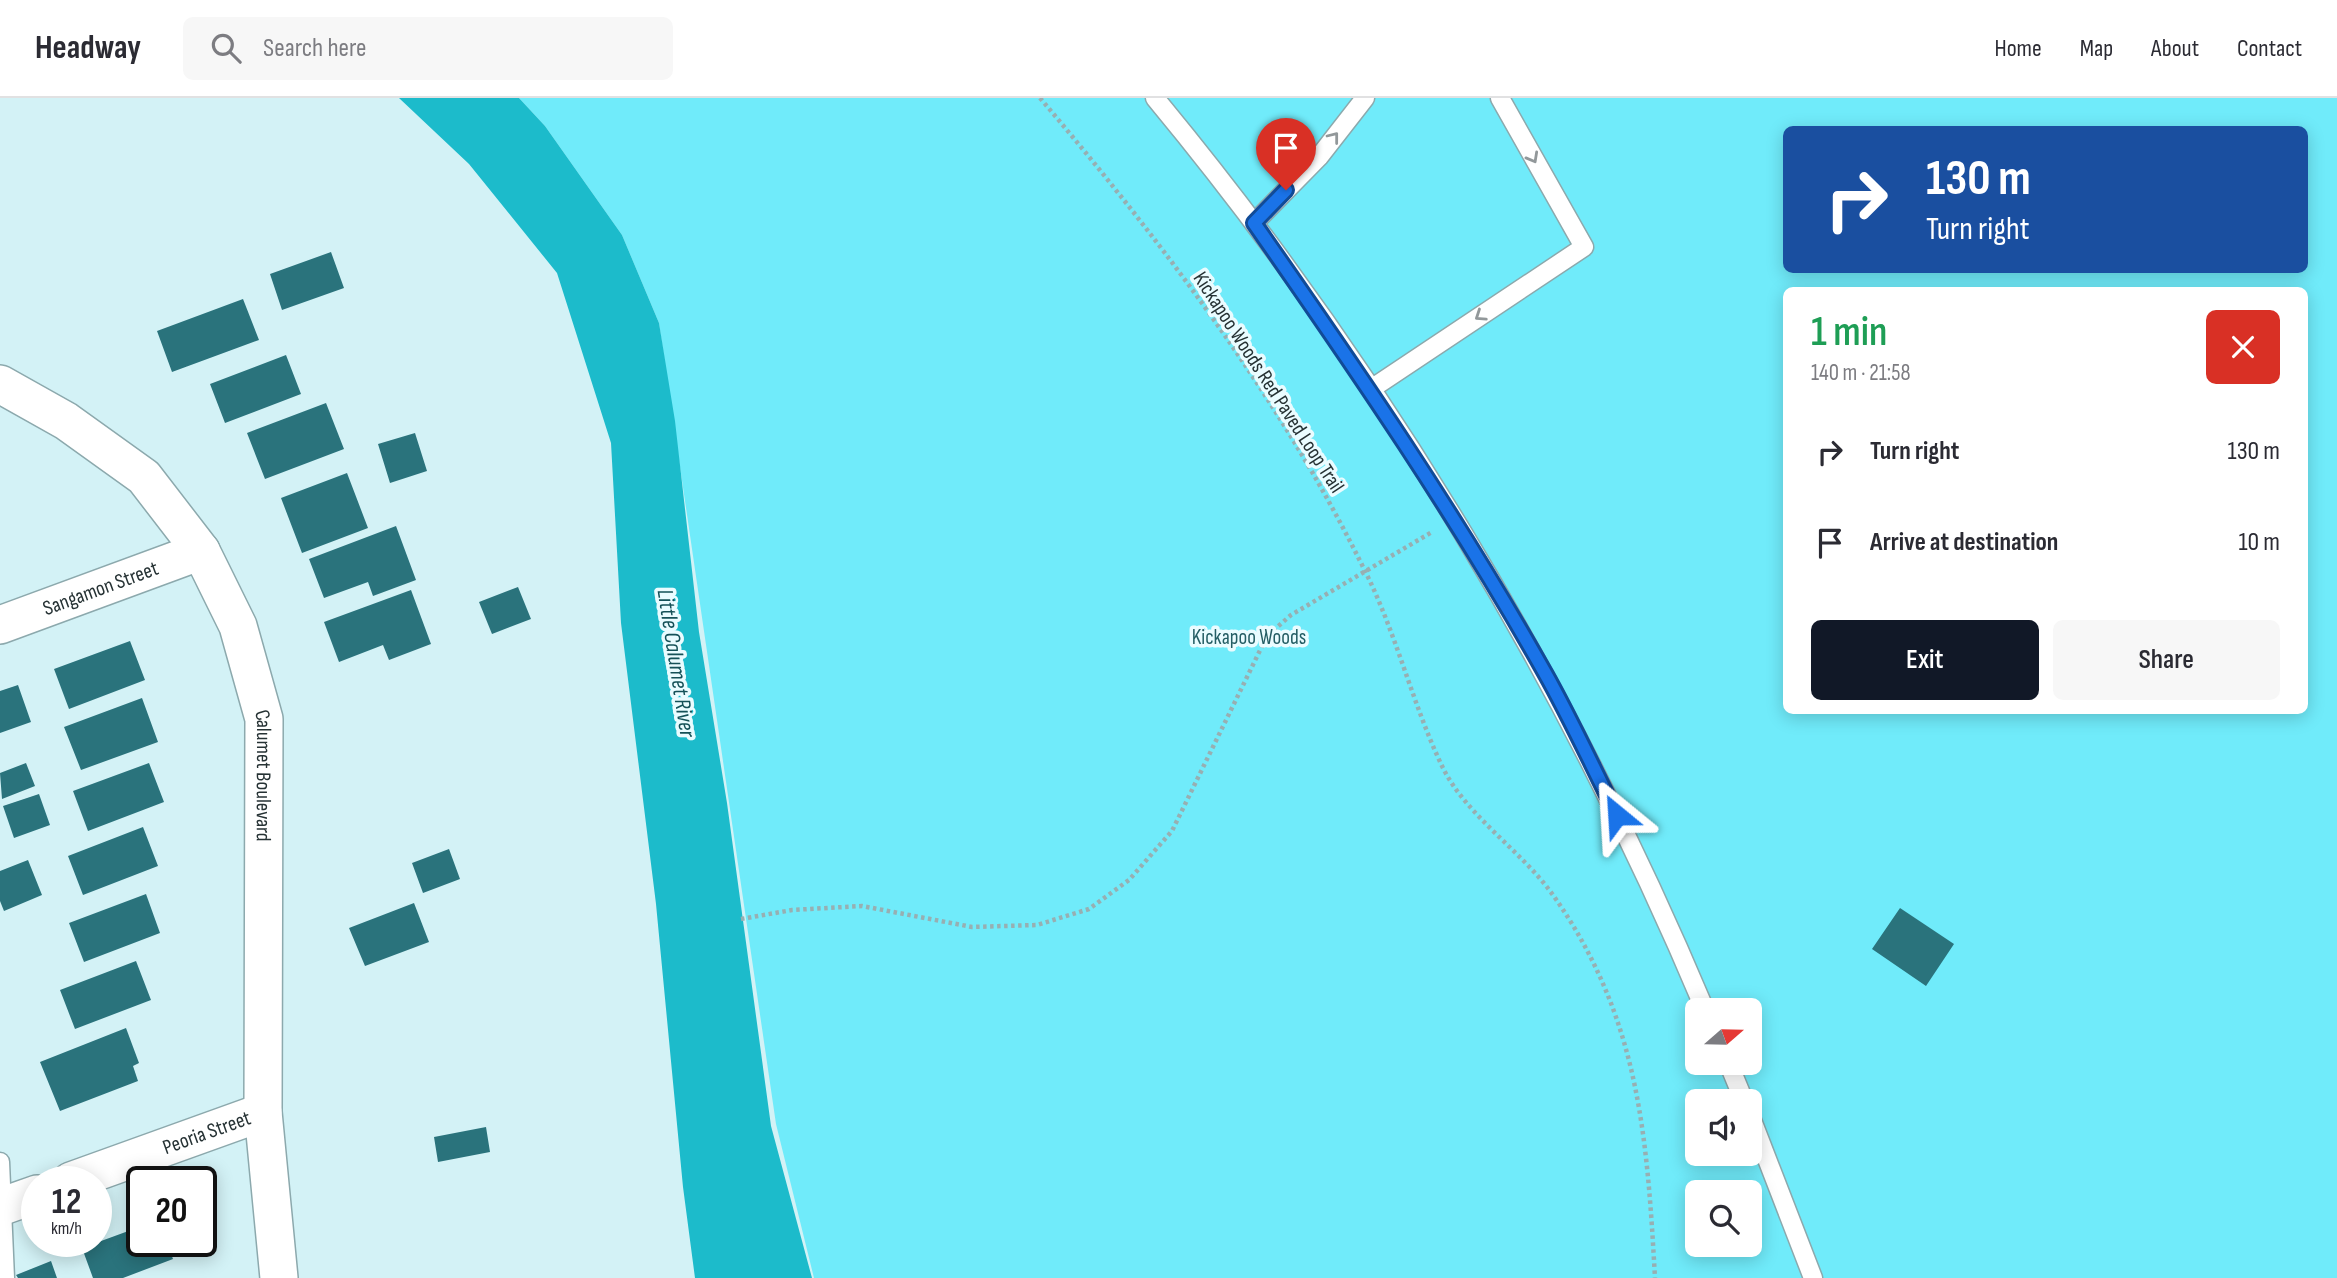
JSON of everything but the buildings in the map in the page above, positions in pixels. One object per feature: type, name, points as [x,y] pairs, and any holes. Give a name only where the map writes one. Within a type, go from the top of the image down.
[{"type":"street","name":"Calumet Boulevard","points":[[0,384],[66,421],[144,477],[201,551],[238,626],[264,719],[263,1112],[279,1278]]},
{"type":"street","name":"Sangamon Street","points":[[0,625],[201,551]]},
{"type":"street","name":"Peoria Street","points":[[112,1166],[263,1112]]},
{"type":"street","points":[[1,1207],[21,1200]]},
{"type":"lane","points":[[1155,98],[1254,223],[1371,389],[1454,519],[1546,674],[1617,815],[1700,998]]},
{"type":"lane","points":[[1254,223],[1319,157],[1364,98]]},
{"type":"lane","points":[[1371,389],[1584,247],[1500,98]]},
{"type":"lane","points":[[1762,1146],[1813,1278]]},
{"type":"lane","points":[[0,1162],[5,1278]]},
{"type":"path","name":"Kickapoo Woods Red Paved Loop Trail","points":[[1040,98],[1149,230],[1230,343],[1300,453],[1366,571],[1443,769],[1468,802],[1552,894],[1599,975],[1617,1018],[1643,1119],[1650,1170],[1655,1278]]},
{"type":"path","points":[[741,919],[792,910],[862,906],[972,927],[1037,925],[1089,909],[1129,880],[1172,831],[1267,636],[1291,615],[1454,519]]},
{"type":"green space","name":"Kickapoo Woods","points":[[519,98],[2337,98],[2337,1278],[814,1278],[776,1124],[659,323],[622,235],[545,126]]},
{"type":"water","name":"Little Calumet River","points":[[399,98],[519,98],[545,126],[622,235],[659,323],[675,421],[699,632],[727,803],[771,1126],[812,1278],[695,1278],[683,1187],[656,904],[621,623],[611,443],[557,273],[469,164]]},
{"type":"route","points":[[1286,190],[1254,223],[1371,389],[1454,519],[1546,674],[1617,815]]}]
